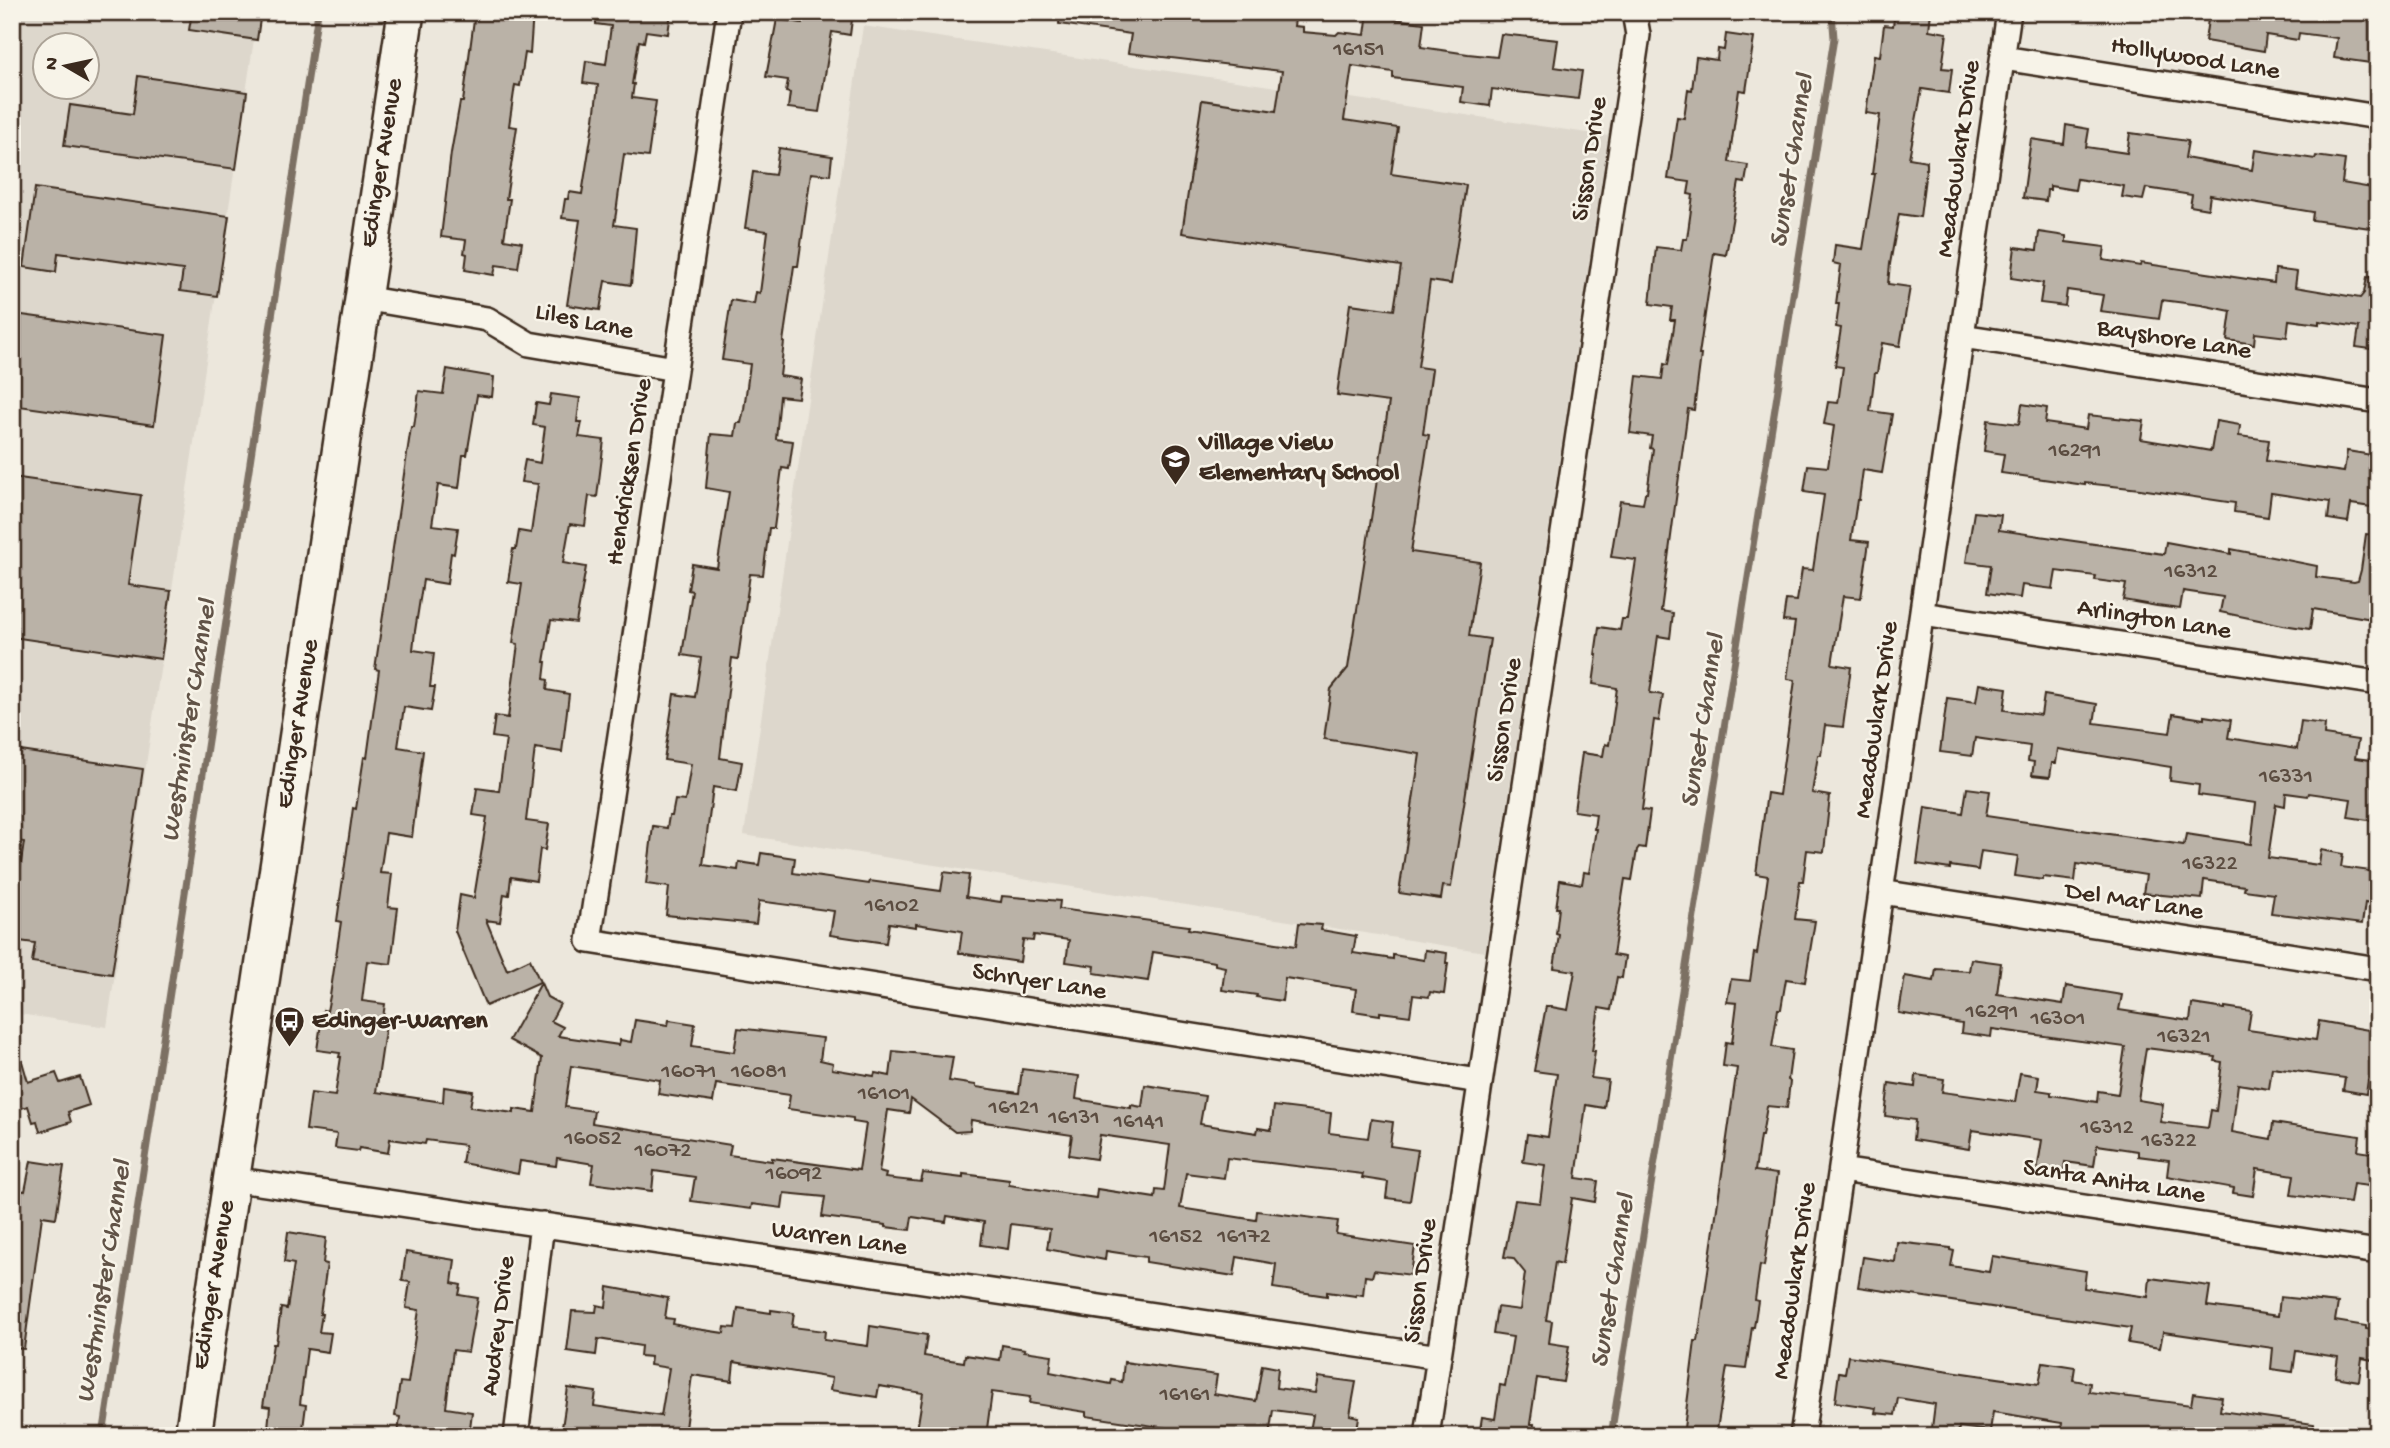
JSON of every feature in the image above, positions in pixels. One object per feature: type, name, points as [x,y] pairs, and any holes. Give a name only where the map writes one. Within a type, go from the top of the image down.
[{"type":"main road","name":"Edinger Avenue","points":[[193,1436],[406,12]]},
{"type":"street","name":"Hendricksen Drive","points":[[589,941],[729,12]]},
{"type":"street","name":"Sisson Drive","points":[[1427,1436],[1638,35],[1634,12]]},
{"type":"street","name":"Meadowlark Drive","points":[[1802,1436],[2009,12]]},
{"type":"street","name":"Hollywood Lane","points":[[2003,58],[2378,117]]},
{"type":"street","name":"Liles Lane","points":[[363,298],[487,319],[529,345],[675,369]]},
{"type":"street","name":"Bayshore Lane","points":[[1962,336],[2378,401]]},
{"type":"street","name":"Arlington Lane","points":[[1922,614],[2378,683]]},
{"type":"street","name":"Del Mar Lane","points":[[1881,892],[2378,969]]},
{"type":"street","name":"Schryer Lane","points":[[589,941],[1479,1081]]},
{"type":"street","name":"Santa Anita Lane","points":[[1841,1170],[2378,1252]]},
{"type":"street","name":"Warren Lane","points":[[231,1179],[1439,1357]]},
{"type":"street","name":"Audrey Drive","points":[[516,1436],[542,1224]]},
{"type":"shaded area","points":[[12,12],[258,12],[107,1027],[12,1013]]},
{"type":"shaded area","name":"Village View Elementary School","points":[[863,26],[1608,136],[1485,952],[744,835]]},
{"type":"building","points":[[192,12],[261,12],[257,40],[189,30]]},
{"type":"building","points":[[475,12],[533,12],[530,54],[525,53],[520,86],[515,85],[509,126],[517,127],[506,199],[510,199],[504,239],[522,242],[518,268],[496,265],[494,275],[465,270],[466,240],[441,237],[451,153],[460,102],[463,102]]},
{"type":"building","points":[[596,12],[671,12],[668,34],[646,31],[644,42],[639,41],[632,98],[656,101],[648,157],[624,154],[614,225],[636,228],[631,285],[605,281],[600,310],[567,305],[580,220],[562,218],[569,192],[582,194],[594,119],[598,85],[583,83],[586,61],[606,64],[611,26],[596,24]]},
{"type":"building","points":[[804,12],[853,12],[850,35],[832,32],[819,112],[788,108],[788,80],[766,77],[777,19],[802,23]]},
{"type":"building","points":[[1060,12],[1201,12],[1233,16],[1233,12],[1296,12],[1294,26],[1303,27],[1303,32],[1365,35],[1370,12],[1424,23],[1421,47],[1468,54],[1497,57],[1501,34],[1558,40],[1554,67],[1582,71],[1578,99],[1492,89],[1490,106],[1461,102],[1463,87],[1393,78],[1393,72],[1352,66],[1344,120],[1398,128],[1391,174],[1466,185],[1451,284],[1430,281],[1418,367],[1432,369],[1423,434],[1429,435],[1411,552],[1480,562],[1469,636],[1490,639],[1451,887],[1443,886],[1441,899],[1399,893],[1420,754],[1324,739],[1331,689],[1348,668],[1389,402],[1337,395],[1350,304],[1394,310],[1401,266],[1182,233],[1202,100],[1276,111],[1282,71],[1128,53],[1131,34],[1059,24]]},
{"type":"building","points":[[1895,12],[1931,12],[1929,30],[1947,33],[1942,68],[1952,69],[1949,93],[1922,89],[1909,158],[1927,161],[1920,217],[1899,214],[1890,264],[1888,284],[1910,287],[1900,346],[1882,343],[1875,373],[1870,411],[1892,414],[1882,473],[1863,470],[1851,540],[1869,542],[1861,598],[1843,596],[1832,664],[1851,667],[1843,727],[1825,725],[1812,793],[1830,796],[1824,852],[1807,850],[1803,881],[1800,881],[1795,919],[1815,921],[1805,982],[1786,979],[1772,1047],[1792,1050],[1790,1081],[1787,1108],[1767,1106],[1760,1136],[1755,1171],[1777,1174],[1764,1266],[1760,1265],[1755,1300],[1758,1301],[1746,1369],[1727,1367],[1716,1436],[1683,1436],[1737,1068],[1723,1066],[1726,1042],[1732,1043],[1737,1003],[1727,1002],[1731,979],[1750,981],[1754,953],[1757,954],[1768,876],[1756,874],[1767,793],[1779,795],[1795,680],[1787,679],[1795,622],[1783,621],[1786,600],[1797,601],[1802,569],[1813,570],[1824,495],[1804,492],[1808,465],[1828,467],[1834,426],[1824,424],[1828,402],[1838,403],[1843,367],[1835,366],[1841,328],[1836,327],[1839,304],[1836,304],[1841,265],[1833,263],[1835,245],[1863,249],[1875,174],[1872,174],[1880,115],[1866,113],[1874,55],[1880,56],[1884,25],[1893,26]]},
{"type":"building","points":[[2209,12],[2378,12],[2378,64],[2334,58],[2337,38],[2299,33],[2298,40],[2266,35],[2264,51],[2205,41]]},
{"type":"building","points":[[1726,34],[1754,38],[1746,91],[1739,90],[1729,162],[1748,165],[1745,183],[1739,182],[1726,255],[1714,253],[1694,410],[1688,409],[1661,611],[1673,613],[1670,638],[1658,636],[1650,693],[1663,695],[1659,721],[1654,720],[1642,810],[1650,811],[1645,848],[1639,847],[1637,850],[1632,880],[1625,879],[1613,955],[1625,957],[1622,978],[1617,977],[1611,1010],[1599,1008],[1592,1051],[1595,1051],[1591,1078],[1608,1080],[1604,1108],[1586,1105],[1576,1178],[1598,1181],[1595,1202],[1572,1198],[1562,1264],[1555,1262],[1546,1320],[1552,1321],[1549,1343],[1569,1346],[1563,1382],[1537,1378],[1530,1424],[1534,1424],[1533,1436],[1479,1436],[1482,1417],[1495,1419],[1500,1385],[1505,1386],[1513,1337],[1493,1334],[1497,1307],[1520,1310],[1525,1273],[1513,1258],[1504,1257],[1515,1200],[1540,1203],[1545,1165],[1523,1162],[1527,1134],[1548,1137],[1557,1074],[1534,1071],[1546,1006],[1568,1010],[1575,971],[1554,968],[1559,935],[1556,934],[1559,908],[1556,908],[1560,880],[1582,884],[1584,872],[1589,873],[1596,829],[1596,814],[1574,811],[1582,753],[1603,756],[1605,744],[1609,745],[1617,688],[1593,684],[1599,627],[1620,630],[1622,619],[1627,619],[1636,560],[1611,557],[1620,501],[1643,504],[1647,493],[1653,449],[1650,448],[1652,436],[1630,433],[1637,376],[1662,379],[1664,364],[1668,365],[1675,320],[1670,320],[1672,307],[1650,304],[1656,247],[1681,250],[1683,239],[1687,239],[1693,195],[1688,194],[1690,182],[1668,179],[1677,117],[1684,118],[1688,89],[1692,90],[1696,57],[1717,60],[1718,49],[1724,50]]},
{"type":"building","points":[[138,76],[247,92],[236,169],[64,146],[70,105],[133,114]]},
{"type":"building","points":[[2066,125],[2089,129],[2086,147],[2127,153],[2130,133],[2188,141],[2185,158],[2252,170],[2255,150],[2315,159],[2316,156],[2345,160],[2342,183],[2378,189],[2378,229],[2312,220],[2313,212],[2210,195],[2208,209],[2190,206],[2192,195],[2146,188],[2143,200],[2122,197],[2124,186],[2077,179],[2075,190],[2050,186],[2046,201],[2023,198],[2031,139],[2064,144]]},
{"type":"building","points":[[779,148],[832,156],[830,175],[811,173],[798,266],[794,266],[780,376],[801,379],[798,398],[780,396],[776,439],[793,441],[789,469],[782,468],[774,528],[769,528],[763,575],[750,574],[738,659],[732,658],[720,758],[742,762],[737,791],[713,787],[703,865],[738,870],[739,862],[759,865],[761,853],[795,858],[793,873],[941,891],[944,872],[969,875],[966,897],[1001,902],[1002,896],[1060,901],[1059,909],[1189,926],[1188,929],[1296,946],[1299,923],[1322,925],[1321,930],[1356,936],[1353,953],[1424,960],[1425,950],[1447,953],[1444,994],[1430,992],[1429,997],[1413,995],[1410,1016],[1380,1012],[1380,1015],[1353,1011],[1356,989],[1285,978],[1282,1001],[1256,997],[1257,995],[1222,990],[1225,967],[1215,965],[1215,962],[1153,952],[1148,981],[1094,973],[1095,966],[1066,962],[1069,940],[1034,935],[1033,941],[1023,940],[1020,962],[959,953],[962,931],[889,923],[886,943],[830,935],[834,911],[759,901],[756,924],[666,915],[669,887],[646,884],[653,826],[667,828],[675,800],[685,801],[691,764],[664,760],[674,694],[695,697],[701,658],[682,655],[692,591],[688,590],[692,564],[717,568],[729,492],[706,488],[711,434],[735,436],[737,423],[741,423],[750,364],[722,360],[731,300],[754,304],[756,292],[760,293],[768,231],[745,228],[753,172],[775,175]]},
{"type":"building","points":[[35,188],[229,216],[217,296],[180,291],[183,270],[58,253],[56,272],[24,267]]},
{"type":"building","points":[[2039,232],[2066,236],[2066,242],[2105,247],[2103,260],[2274,283],[2275,269],[2297,272],[2295,287],[2360,298],[2364,293],[2367,277],[2378,278],[2378,350],[2356,347],[2359,327],[2319,321],[2319,324],[2289,320],[2287,337],[2255,333],[2254,344],[2227,340],[2231,311],[2201,305],[2162,300],[2159,319],[2100,311],[2103,295],[2067,290],[2065,306],[2040,303],[2043,283],[2011,278],[2015,247],[2037,250]]},
{"type":"building","points":[[15,314],[166,335],[154,425],[12,405],[12,335]]},
{"type":"building","points":[[447,369],[494,377],[492,397],[477,395],[467,455],[463,455],[459,488],[438,485],[432,525],[458,528],[447,584],[423,580],[415,631],[413,650],[434,653],[430,687],[435,687],[431,711],[404,707],[398,747],[423,751],[412,837],[386,833],[380,873],[392,874],[388,907],[398,908],[391,964],[367,961],[362,1001],[385,1004],[382,1024],[386,1024],[376,1092],[443,1102],[444,1087],[473,1091],[470,1107],[514,1113],[514,1109],[535,1112],[542,1058],[509,1040],[541,983],[547,997],[560,1004],[551,1021],[563,1027],[558,1036],[619,1045],[620,1040],[631,1042],[635,1020],[668,1025],[669,1020],[695,1024],[692,1046],[734,1052],[738,1028],[823,1038],[820,1060],[833,1063],[832,1069],[874,1076],[875,1073],[890,1076],[893,1051],[953,1057],[949,1081],[1019,1093],[1022,1069],[1079,1076],[1076,1099],[1131,1108],[1131,1105],[1142,1107],[1145,1085],[1171,1089],[1205,1096],[1200,1124],[1257,1133],[1258,1128],[1271,1130],[1274,1106],[1331,1113],[1329,1133],[1368,1138],[1371,1119],[1393,1122],[1390,1146],[1418,1150],[1410,1201],[1386,1198],[1388,1182],[1362,1178],[1363,1174],[1227,1158],[1224,1178],[1186,1173],[1180,1208],[1256,1220],[1257,1211],[1338,1221],[1336,1234],[1415,1246],[1411,1275],[1374,1270],[1372,1277],[1365,1276],[1363,1295],[1327,1292],[1327,1296],[1273,1288],[1276,1264],[1237,1257],[1234,1276],[1146,1262],[1146,1257],[1106,1251],[1105,1260],[1047,1249],[1050,1229],[1011,1224],[1008,1249],[981,1245],[984,1222],[947,1216],[946,1222],[912,1217],[910,1230],[886,1227],[822,1217],[825,1197],[784,1193],[782,1208],[752,1204],[751,1209],[691,1201],[695,1177],[654,1171],[652,1191],[591,1183],[594,1164],[557,1158],[556,1166],[520,1161],[518,1174],[462,1163],[465,1145],[426,1140],[425,1144],[390,1139],[388,1153],[359,1148],[358,1151],[335,1148],[337,1134],[306,1130],[311,1093],[335,1096],[341,1057],[340,1053],[317,1050],[323,1010],[327,1011],[330,996],[341,922],[337,921],[353,808],[356,809],[364,757],[367,758],[379,670],[375,669],[411,427],[414,427],[419,391],[443,394]],"holes":[[[571,1066],[660,1080],[658,1094],[713,1102],[716,1084],[790,1095],[788,1109],[853,1118],[853,1122],[866,1124],[859,1170],[729,1155],[731,1145],[592,1123],[594,1111],[565,1107]],[[911,1099],[955,1132],[970,1131],[971,1120],[1072,1135],[1069,1155],[1096,1159],[1100,1135],[1170,1145],[1164,1191],[1156,1190],[1155,1198],[1097,1189],[1096,1198],[1009,1185],[1009,1180],[963,1174],[963,1178],[923,1173],[921,1182],[885,1178],[886,1174],[879,1172],[888,1110],[909,1113]]]},
{"type":"building","points":[[551,394],[580,398],[577,422],[582,422],[579,437],[604,440],[597,497],[589,496],[585,526],[570,524],[563,563],[586,567],[576,623],[551,620],[544,662],[547,690],[569,694],[562,752],[535,748],[526,821],[549,824],[545,850],[540,849],[536,881],[511,877],[509,895],[504,894],[500,922],[486,920],[507,970],[530,959],[540,982],[486,1006],[455,931],[460,895],[474,898],[487,817],[473,815],[477,788],[499,791],[506,739],[492,737],[495,716],[508,718],[518,644],[513,643],[522,584],[508,582],[519,531],[531,533],[538,484],[521,482],[525,460],[540,463],[545,427],[533,425],[536,403],[549,405]]},
{"type":"building","points":[[2022,404],[2047,408],[2045,423],[2086,429],[2088,415],[2144,421],[2141,439],[2211,451],[2216,421],[2240,425],[2239,436],[2269,440],[2266,461],[2344,472],[2347,451],[2378,456],[2378,508],[2351,504],[2348,522],[2328,519],[2330,502],[2271,493],[2268,517],[2234,512],[2235,503],[2001,473],[2004,454],[1984,451],[1988,420],[2019,424]]},
{"type":"building","points":[[12,477],[141,495],[128,585],[171,591],[161,659],[12,637]]},
{"type":"building","points":[[1974,512],[2001,515],[1999,530],[2164,554],[2166,542],[2231,554],[2231,549],[2317,566],[2316,577],[2354,582],[2358,581],[2361,570],[2366,534],[2378,535],[2378,620],[2313,609],[2310,629],[2283,625],[2220,612],[2223,597],[2183,591],[2180,609],[2157,606],[2123,600],[2126,584],[2095,580],[2096,576],[2056,571],[2053,589],[2022,585],[2020,598],[1987,593],[1991,565],[1966,562]]},
{"type":"building","points":[[1979,684],[2007,688],[2004,710],[2041,715],[2044,695],[2097,704],[2094,723],[2170,733],[2173,714],[2204,719],[2204,716],[2231,720],[2228,738],[2297,749],[2301,721],[2325,724],[2324,735],[2358,740],[2355,758],[2378,761],[2375,821],[2348,817],[2351,799],[2309,793],[2308,796],[2286,793],[2285,806],[2276,804],[2268,858],[2319,865],[2321,850],[2343,854],[2341,867],[2378,872],[2378,905],[2365,903],[2362,924],[2271,913],[2274,894],[2244,890],[2245,886],[2204,880],[2202,899],[2143,893],[2146,875],[2077,864],[2075,881],[2015,876],[2018,856],[1981,851],[1978,870],[1917,864],[1925,807],[1963,813],[1967,788],[1990,791],[1986,816],[2184,845],[2186,834],[2251,844],[2256,803],[2198,795],[2199,785],[2170,781],[2171,767],[2058,749],[2050,777],[2032,775],[2034,762],[2028,761],[2030,746],[1975,738],[1972,756],[1940,752],[1947,698],[1976,702]]},
{"type":"building","points":[[14,750],[143,769],[112,974],[32,962],[35,943],[12,940],[24,842],[12,840]]},
{"type":"building","points":[[1971,959],[2001,963],[1997,994],[2063,1004],[2066,986],[2122,995],[2119,1010],[2190,1021],[2192,1004],[2251,1011],[2248,1030],[2316,1040],[2319,1021],[2374,1031],[2371,1051],[2378,1052],[2378,1081],[2368,1080],[2366,1094],[2343,1090],[2345,1078],[2272,1068],[2269,1089],[2238,1084],[2232,1132],[2271,1139],[2273,1123],[2360,1136],[2358,1151],[2378,1154],[2378,1187],[2353,1184],[2350,1203],[2291,1195],[2294,1175],[2257,1169],[2253,1196],[2233,1193],[2234,1188],[2167,1176],[2169,1160],[2138,1156],[2138,1151],[2097,1145],[2094,1166],[2065,1162],[2063,1175],[2037,1171],[2042,1140],[1972,1130],[1969,1149],[1913,1140],[1915,1120],[1885,1116],[1889,1083],[1915,1087],[1916,1075],[1944,1079],[1942,1092],[2015,1102],[2020,1073],[2039,1076],[2037,1090],[2051,1092],[2051,1095],[2097,1102],[2098,1091],[2118,1094],[2125,1047],[1992,1029],[1991,1037],[1961,1033],[1962,1024],[1899,1013],[1905,976],[1934,981],[1936,969],[1969,971]],"holes":[[[2146,1048],[2216,1057],[2215,1061],[2222,1062],[2216,1111],[2211,1110],[2208,1128],[2160,1122],[2163,1104],[2138,1100]]]},
{"type":"building","points":[[17,1044],[28,1082],[56,1073],[60,1083],[80,1077],[89,1105],[68,1112],[71,1122],[40,1132],[37,1121],[33,1122],[28,1106],[12,1111],[12,1045]]},
{"type":"building","points":[[31,1161],[64,1166],[56,1218],[42,1216],[24,1349],[12,1348],[12,1189],[25,1191]]},
{"type":"building","points":[[288,1232],[326,1238],[323,1263],[327,1264],[319,1332],[331,1333],[328,1352],[307,1349],[300,1404],[306,1405],[302,1436],[275,1436],[276,1429],[268,1428],[270,1407],[263,1406],[273,1344],[276,1344],[281,1308],[287,1309],[294,1264],[284,1262]]},
{"type":"building","points":[[1897,1242],[1950,1248],[1954,1251],[1951,1266],[1989,1272],[1992,1256],[2086,1271],[2084,1288],[2148,1297],[2150,1278],[2210,1286],[2207,1306],[2278,1316],[2280,1297],[2338,1303],[2335,1321],[2366,1326],[2366,1329],[2378,1331],[2378,1361],[2362,1358],[2359,1381],[2335,1377],[2338,1357],[2296,1351],[2293,1372],[2271,1369],[2273,1348],[2163,1332],[2160,1348],[2128,1343],[2131,1328],[1858,1287],[1863,1257],[1895,1262]]},
{"type":"building","points":[[406,1252],[455,1260],[452,1283],[461,1285],[459,1295],[478,1298],[468,1352],[453,1350],[446,1408],[472,1412],[469,1436],[398,1434],[400,1417],[395,1416],[400,1382],[408,1383],[419,1310],[406,1308],[410,1282],[402,1281]]},
{"type":"building","points":[[608,1287],[668,1298],[665,1318],[674,1319],[673,1324],[690,1328],[724,1333],[725,1327],[735,1328],[738,1308],[794,1313],[792,1327],[825,1331],[824,1340],[868,1346],[870,1326],[927,1335],[924,1356],[964,1362],[965,1355],[1000,1360],[1002,1345],[1052,1355],[1050,1372],[1111,1384],[1112,1380],[1122,1382],[1124,1362],[1217,1375],[1214,1394],[1256,1401],[1262,1365],[1278,1368],[1276,1388],[1315,1393],[1318,1377],[1356,1382],[1350,1415],[1359,1417],[1356,1436],[1309,1436],[1313,1415],[1273,1410],[1269,1436],[1221,1436],[1086,1416],[1086,1412],[1029,1403],[1030,1397],[992,1392],[986,1436],[916,1436],[923,1393],[879,1386],[877,1397],[830,1390],[832,1378],[734,1362],[732,1381],[692,1375],[684,1436],[561,1434],[568,1388],[596,1392],[594,1406],[661,1416],[669,1368],[650,1365],[651,1357],[640,1356],[641,1346],[598,1339],[596,1355],[567,1351],[572,1311],[596,1312],[597,1305],[606,1307]]},
{"type":"building","points":[[1848,1356],[2039,1384],[2043,1362],[2075,1367],[2073,1380],[2090,1383],[2089,1392],[2191,1405],[2193,1393],[2222,1397],[2220,1411],[2314,1424],[2313,1436],[2176,1436],[2120,1430],[2119,1436],[2060,1436],[2062,1423],[1993,1412],[1990,1431],[1959,1427],[1958,1436],[1931,1436],[1935,1404],[1898,1398],[1895,1415],[1875,1413],[1876,1408],[1835,1402],[1839,1372],[1845,1373]]},
{"type":"waterway","name":"Westminster Channel","points":[[103,1436],[318,12]]},
{"type":"waterway","name":"Sunset Channel","points":[[1611,1436],[1834,38],[1832,12]]},
{"type":"place","name":"Village View Elementary School","points":[[1176,486]]},
{"type":"place","name":"Edinger-Warren","points":[[289,1049]]}]
